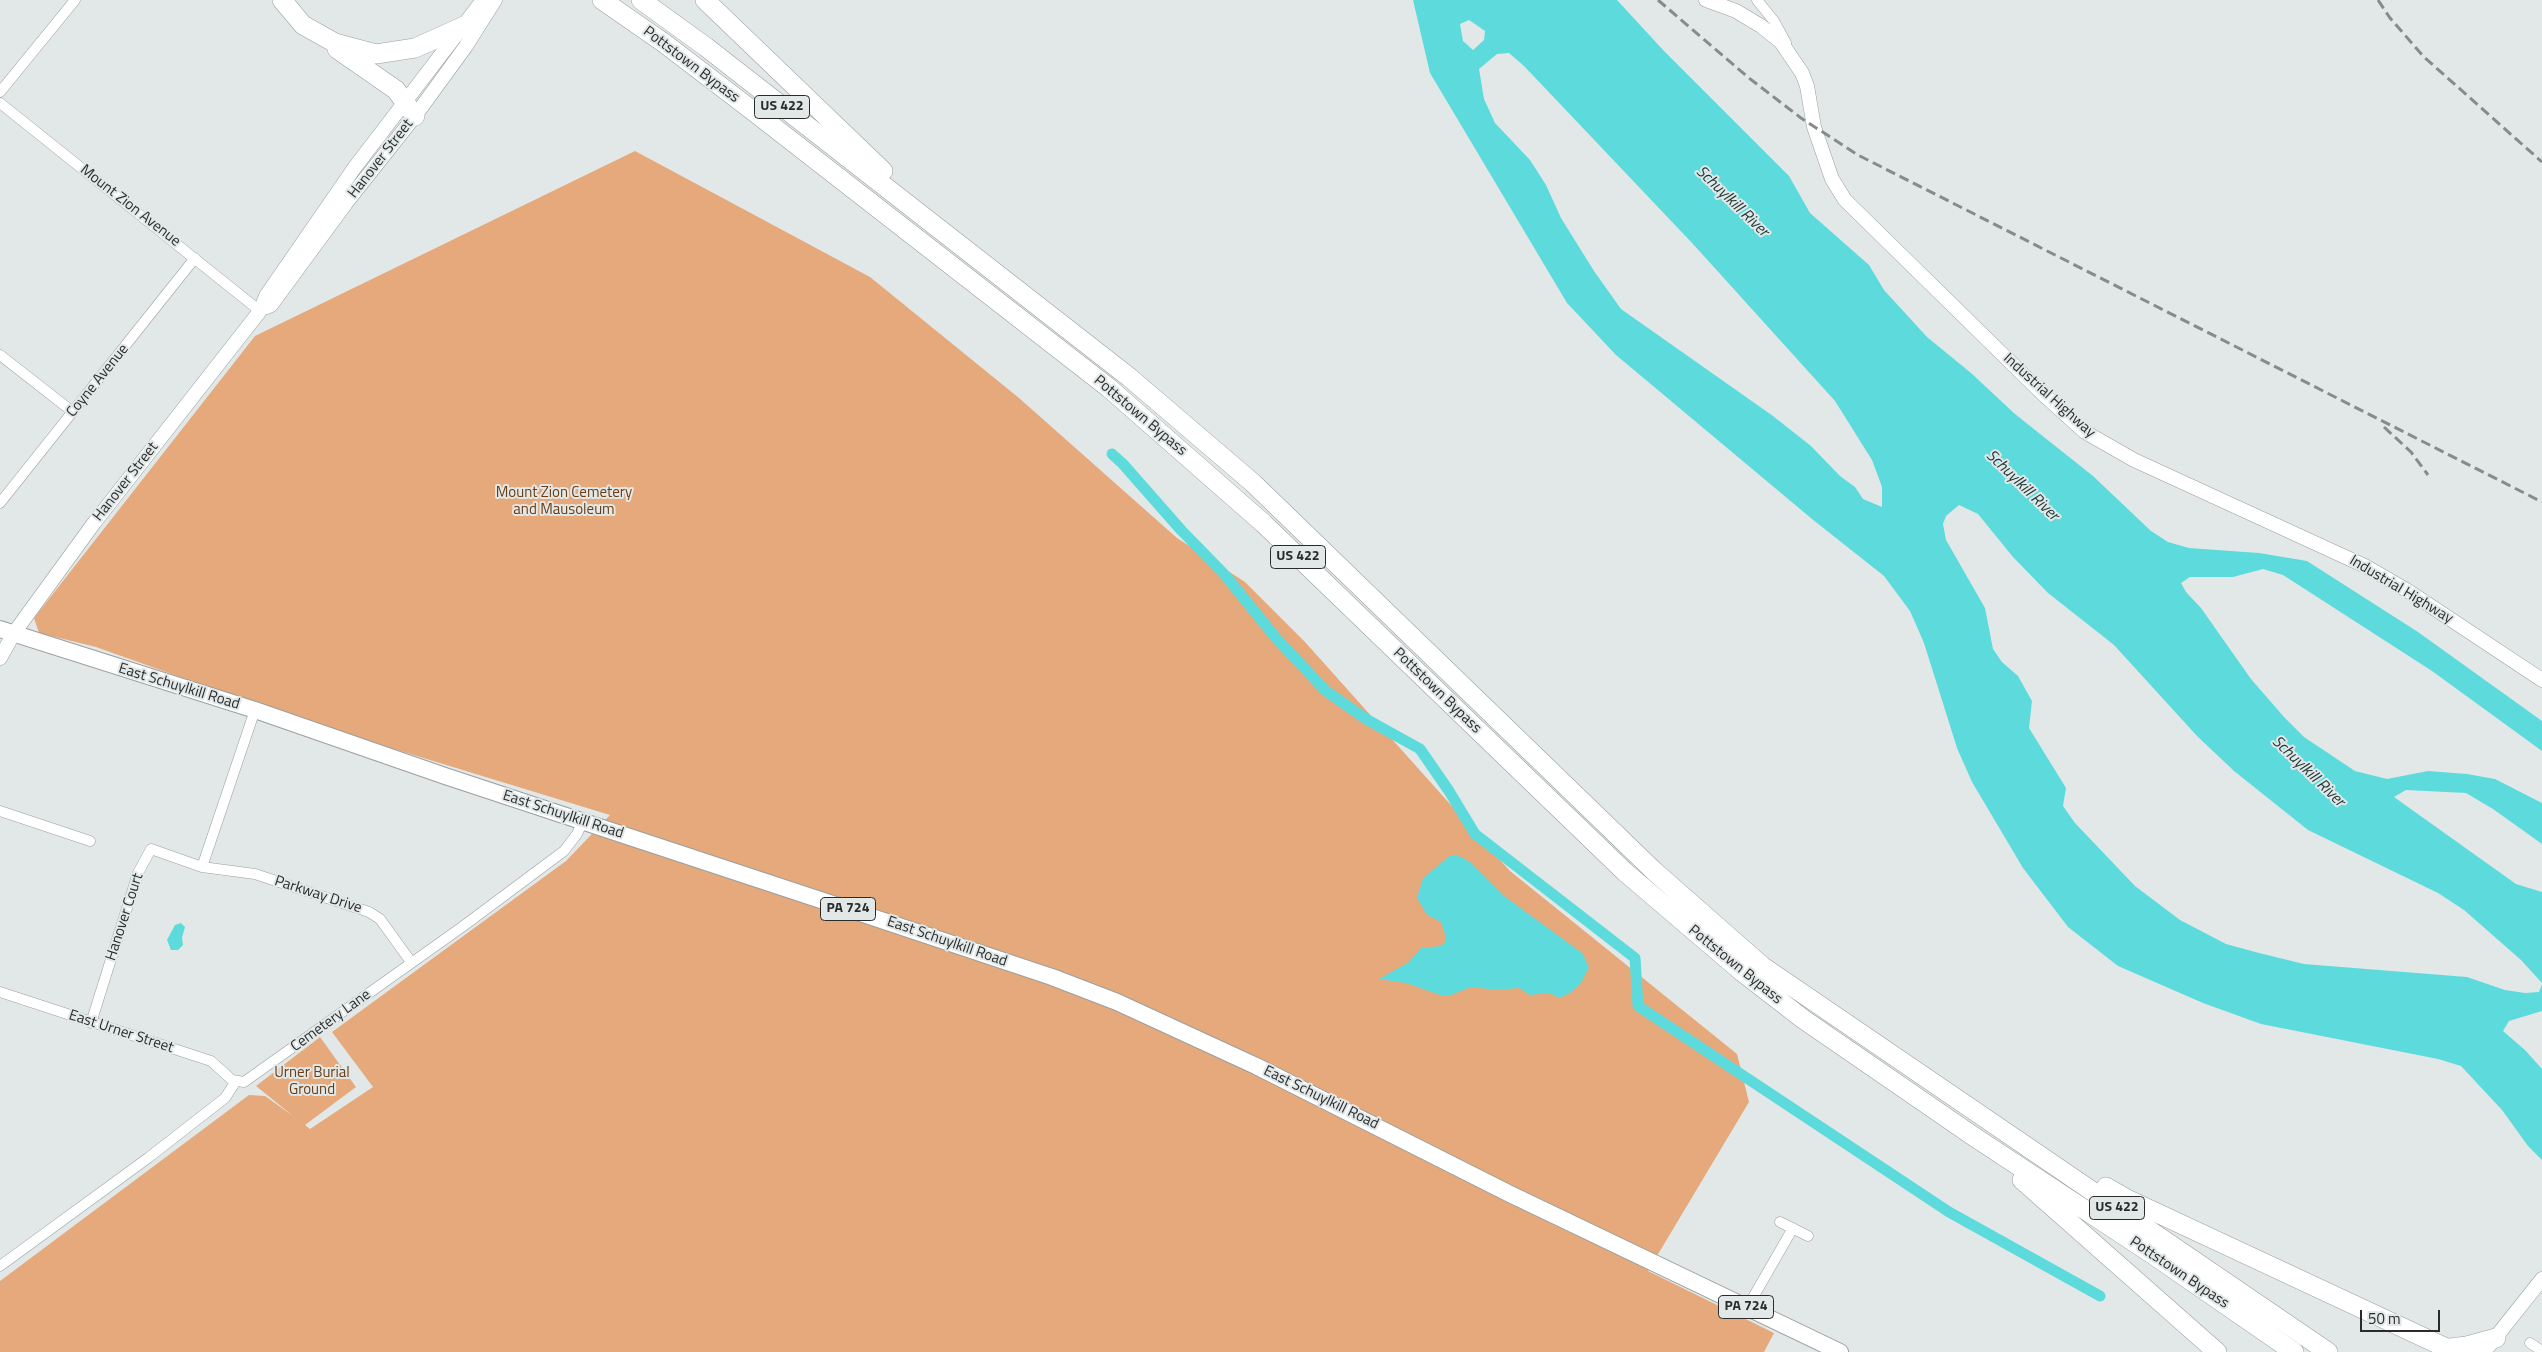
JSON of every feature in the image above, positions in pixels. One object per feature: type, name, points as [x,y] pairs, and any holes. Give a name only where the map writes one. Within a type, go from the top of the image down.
[{"type":"highway","points":[[282,0],[303,25],[396,90],[410,109]]},
{"type":"highway","name":"Pottstown Bypass","points":[[602,0],[664,43],[753,111],[1109,388],[1263,524],[1567,819],[1677,919],[1803,1019],[2294,1352]]},
{"type":"highway","name":"Pottstown Bypass","points":[[641,0],[922,214],[1129,377],[1253,484],[1654,871],[1762,966],[2328,1352]]},
{"type":"highway","points":[[705,0],[911,198],[922,214]]},
{"type":"highway","points":[[303,25],[335,43],[376,54],[416,48],[464,26]]},
{"type":"highway","points":[[1905,1064],[2125,1198],[2452,1350],[2467,1346],[2490,1345]]},
{"type":"highway","points":[[1973,1136],[2217,1352]]},
{"type":"main road","name":"East Schuylkill Road","points":[[7,631],[255,710],[1052,977],[1117,1002],[1256,1066],[1510,1194],[1840,1352]]},
{"type":"street","points":[[0,92],[75,0]]},
{"type":"street","name":"Hanover Street","points":[[0,658],[7,631],[260,311],[271,306],[346,203],[483,0]]},
{"type":"street","name":"Hanover Street","points":[[410,109],[466,46],[495,0]]},
{"type":"street","name":"Industrial Highway","points":[[1706,0],[1736,11],[1761,26],[1781,42],[1802,73],[1807,86],[1814,127],[1832,179],[1844,200],[2044,395],[2085,432],[2134,460],[2365,566],[2408,591],[2542,680]]},
{"type":"street","points":[[1757,0],[1774,21],[1802,73]]},
{"type":"street","name":"Mount Zion Avenue","points":[[0,103],[260,311]]},
{"type":"street","name":"Coyne Avenue","points":[[0,503],[195,258]]},
{"type":"street","points":[[0,355],[73,412]]},
{"type":"street","points":[[202,867],[255,710]]},
{"type":"street","points":[[0,811],[90,841]]},
{"type":"street","name":"Cemetery Lane","points":[[236,1081],[244,1082],[250,1080],[564,852],[577,834],[583,821]]},
{"type":"street","name":"Hanover Court","points":[[91,1023],[138,873],[151,849],[202,867]]},
{"type":"street","name":"Parkway Drive","points":[[202,867],[254,874],[369,912],[380,919],[411,962]]},
{"type":"street","name":"East Urner Street","points":[[0,992],[211,1061],[236,1081]]},
{"type":"street","points":[[0,1266],[148,1158],[225,1098],[236,1081]]},
{"type":"street","points":[[1780,1222],[1808,1236]]},
{"type":"street","points":[[1747,1308],[1793,1228]]},
{"type":"street","points":[[2490,1345],[2542,1279]]},
{"type":"street","points":[[2530,1343],[2542,1351]]},
{"type":"green space","points":[[635,151],[870,277],[1019,398],[1177,538],[1245,582],[1305,642],[1510,871],[1737,1054],[1749,1102],[1648,1271],[1774,1333],[1764,1352],[0,1352],[0,1281],[249,1095],[265,1096],[293,1116],[256,1086],[320,1037],[356,1087],[305,1125],[310,1129],[373,1087],[332,1032],[566,861],[610,815],[312,724],[96,647],[39,633],[34,618],[255,336]]},
{"type":"water","name":"Schuylkill River","points":[[1413,0],[1617,0],[1664,51],[1789,176],[1810,213],[1869,265],[1884,290],[1927,337],[1971,373],[2015,414],[2093,476],[2151,531],[2168,542],[2189,548],[2259,553],[2307,561],[2418,632],[2542,721],[2542,751],[2432,671],[2283,575],[2263,569],[2233,577],[2190,577],[2181,583],[2251,679],[2284,717],[2304,737],[2355,771],[2387,779],[2428,771],[2467,774],[2495,779],[2542,803],[2542,844],[2493,809],[2466,793],[2406,790],[2394,797],[2516,884],[2542,892],[2542,983],[2521,960],[2464,910],[2438,893],[2308,830],[2234,771],[2197,736],[2114,645],[2048,593],[2013,557],[1978,514],[1959,505],[1946,516],[1943,524],[1946,540],[1985,608],[1993,649],[2002,662],[2018,676],[2032,701],[2029,728],[2066,788],[2063,806],[2075,823],[2135,886],[2180,920],[2226,944],[2304,964],[2467,977],[2505,990],[2525,993],[2539,992],[2542,984],[2542,1011],[2509,1021],[2503,1031],[2525,1050],[2542,1069],[2542,1160],[2528,1146],[2502,1110],[2461,1066],[2438,1059],[2261,1024],[2203,1003],[2118,966],[2068,927],[2023,868],[1972,782],[1957,748],[1924,643],[1910,611],[1884,576],[1812,519],[1616,355],[1567,303],[1430,73]],"holes":[[[1469,20],[1485,31],[1484,40],[1473,50],[1463,41],[1460,24]],[[1509,53],[1524,66],[1693,244],[1835,401],[1872,460],[1882,487],[1882,507],[1863,499],[1855,487],[1840,476],[1811,446],[1773,416],[1621,309],[1594,271],[1561,218],[1546,185],[1530,160],[1495,123],[1484,99],[1479,69],[1497,54]]]},
{"type":"water","points":[[1451,855],[1457,855],[1470,862],[1504,896],[1582,953],[1589,967],[1581,983],[1570,993],[1559,998],[1550,993],[1530,995],[1519,988],[1497,990],[1471,987],[1443,996],[1406,983],[1379,979],[1409,962],[1421,948],[1441,946],[1445,942],[1446,938],[1441,922],[1427,915],[1417,898],[1423,878]]},
{"type":"water","points":[[181,923],[185,927],[182,938],[183,945],[178,950],[171,950],[167,940],[175,925]]},
{"type":"waterway","points":[[1112,454],[1225,575],[1276,638],[1326,691],[1366,719],[1420,749],[1449,791],[1475,834],[1635,958],[1638,1006],[1949,1212],[2100,1296]]},
{"type":"railway","points":[[1658,0],[1749,78],[1801,118],[1858,155],[2542,502]]},
{"type":"railway","points":[[2378,0],[2390,18],[2424,57],[2542,162]]},
{"type":"railway","points":[[2384,427],[2411,452],[2428,475]]},
{"type":"park label","name":"Mount Zion Cemetery and Mausoleum","points":[[564,502]]},
{"type":"park label","name":"Urner Burial Ground","points":[[312,1082]]}]
